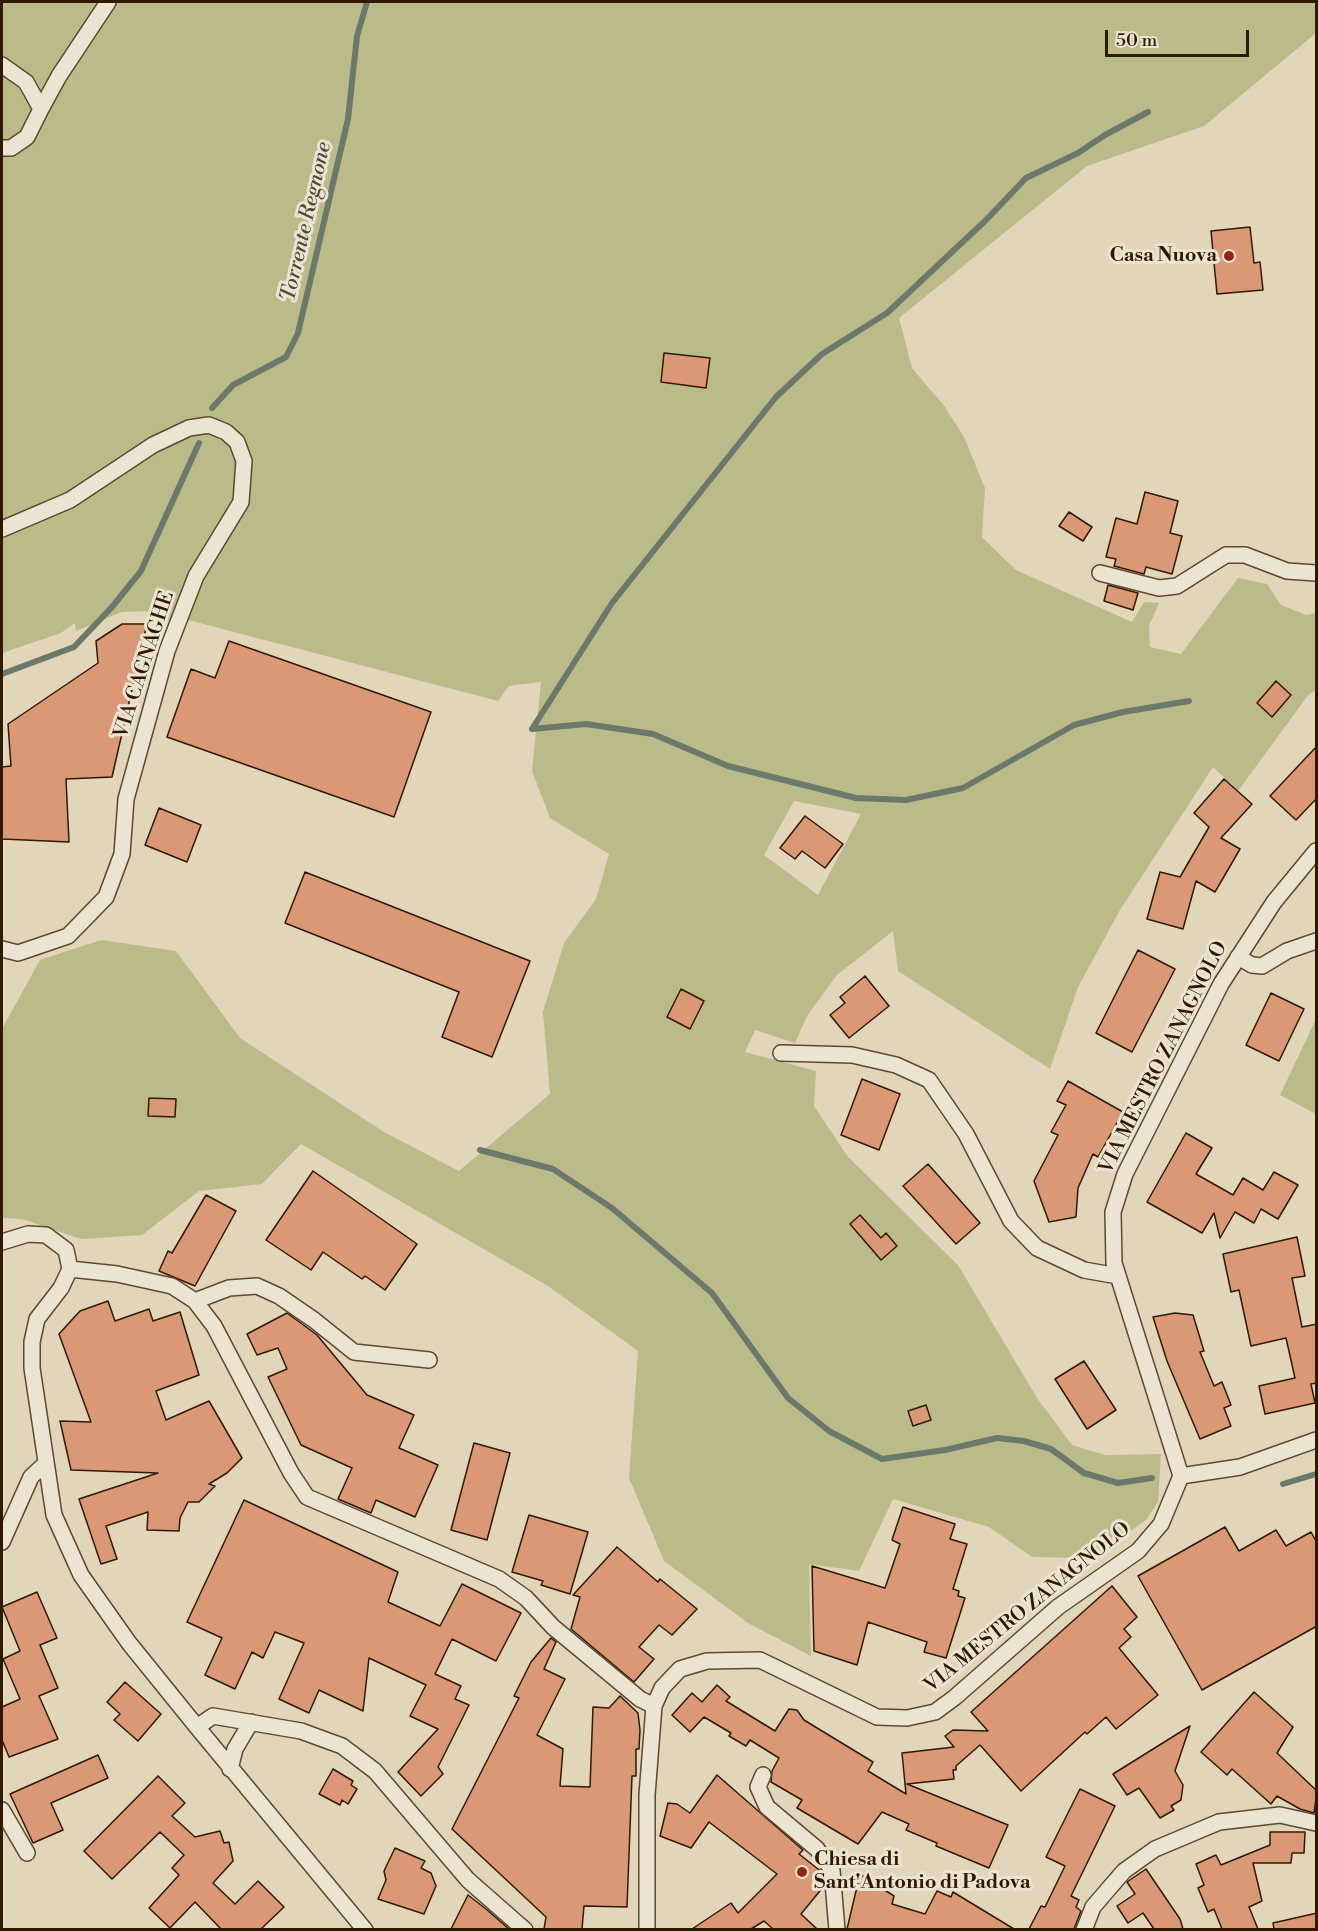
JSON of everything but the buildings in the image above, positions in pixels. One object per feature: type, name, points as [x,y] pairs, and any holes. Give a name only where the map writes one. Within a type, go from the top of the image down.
[{"type":"street","points":[[2,148],[11,148],[27,137],[59,76],[108,2]]},
{"type":"street","points":[[2,65],[26,82],[42,110]]},
{"type":"street","name":"VIA CAGNAGHE","points":[[2,529],[70,500],[175,433],[189,428],[209,425],[226,432],[237,442],[244,461],[241,502],[196,576],[168,651],[126,799],[122,854],[106,897],[68,936],[18,953],[2,949]]},
{"type":"street","points":[[1100,573],[1159,588],[1177,586],[1226,555],[1245,555],[1287,571],[1317,573]]},
{"type":"street","name":"VIA MESTRO ZANAGNOLO","points":[[647,1929],[647,1795],[654,1706],[662,1688],[680,1669],[707,1661],[760,1660],[877,1717],[907,1718],[935,1712],[1058,1607],[1138,1551],[1161,1524],[1181,1476],[1114,1263],[1113,1212],[1125,1174],[1221,984],[1274,902],[1317,851]]},
{"type":"street","points":[[1238,957],[1252,965],[1262,966],[1287,951],[1317,941]]},
{"type":"street","points":[[780,1053],[852,1055],[896,1065],[929,1080],[966,1134],[1011,1221],[1037,1248],[1084,1270],[1118,1276]]},
{"type":"street","points":[[2,1242],[28,1234],[46,1235],[66,1250],[70,1269],[61,1288],[37,1319],[32,1342],[32,1368],[54,1515],[81,1575],[129,1643],[230,1769],[365,1929]]},
{"type":"street","points":[[70,1269],[117,1274],[172,1286],[195,1300],[214,1326],[291,1473],[307,1497],[499,1580],[526,1598],[553,1627],[640,1699],[654,1706]]},
{"type":"street","points":[[195,1300],[229,1288],[257,1286],[279,1296],[354,1352],[429,1360]]},
{"type":"street","points":[[1181,1476],[1240,1467],[1317,1440]]},
{"type":"street","points":[[2,1542],[31,1477],[45,1464]]},
{"type":"street","points":[[197,1727],[213,1716],[301,1731],[342,1746],[367,1765],[468,1880],[525,1929]]},
{"type":"street","points":[[230,1769],[235,1749],[250,1722]]},
{"type":"street","points":[[764,1775],[758,1787],[767,1807],[817,1849],[832,1870],[837,1929]]},
{"type":"street","points":[[2,1810],[27,1853]]},
{"type":"street","points":[[1084,1929],[1093,1907],[1124,1871],[1155,1849],[1219,1822],[1280,1815],[1317,1823]]},
{"type":"green space","points":[[2,2],[1316,2],[1316,33],[1204,126],[1087,166],[899,318],[912,368],[945,407],[964,437],[985,488],[982,537],[1016,570],[1132,622],[1144,602],[1159,603],[1149,626],[1150,647],[1181,654],[1238,578],[1267,584],[1281,605],[1306,615],[1316,613],[1316,690],[1309,694],[1238,791],[1213,767],[1120,910],[1078,987],[1050,1069],[898,971],[893,931],[837,975],[807,1016],[795,1043],[755,1030],[745,1052],[816,1071],[814,1106],[848,1157],[958,1265],[1037,1398],[1072,1445],[1105,1455],[1161,1454],[1158,1502],[1146,1520],[1093,1558],[1032,1557],[989,1527],[893,1499],[859,1571],[809,1564],[811,1656],[748,1623],[664,1561],[629,1478],[638,1351],[548,1286],[301,1144],[262,1184],[199,1191],[142,1235],[81,1239],[22,1219],[2,1218],[2,1029],[40,960],[101,940],[176,951],[240,1038],[384,1132],[459,1171],[550,1094],[543,1012],[564,943],[596,899],[609,854],[550,818],[532,771],[541,682],[509,686],[498,701],[178,617],[163,622],[146,611],[122,612],[76,631],[75,623],[61,633],[2,653]],"holes":[[[794,801],[861,814],[818,895],[764,855]]]},
{"type":"green space","points":[[1316,1019],[1316,1114],[1280,1095]]},
{"type":"waterway","name":"Torrente Regnone","points":[[212,408],[233,385],[286,357],[298,333],[348,119],[357,36],[367,2]]},
{"type":"waterway","points":[[532,729],[612,603],[776,397],[822,354],[887,313],[986,220],[1026,178],[1078,153],[1105,135],[1148,112]]},
{"type":"waterway","name":"Torrente Regnone","points":[[2,674],[74,647],[112,607],[141,571],[199,443]]},
{"type":"waterway","points":[[532,729],[586,724],[653,734],[728,766],[856,798],[906,800],[963,788],[1074,725],[1123,712],[1189,701]]},
{"type":"waterway","points":[[480,1150],[553,1169],[612,1208],[712,1293],[788,1398],[829,1431],[882,1459],[945,1450],[997,1438],[1024,1441],[1051,1449],[1084,1473],[1118,1483],[1152,1478]]},
{"type":"waterway","points":[[1283,1484],[1316,1474]]},
{"type":"place","name":"Casa Nuova","points":[[1229,256]]},
{"type":"place","name":"Chiesa di Sant'Antonio di Padova","points":[[802,1872]]}]
